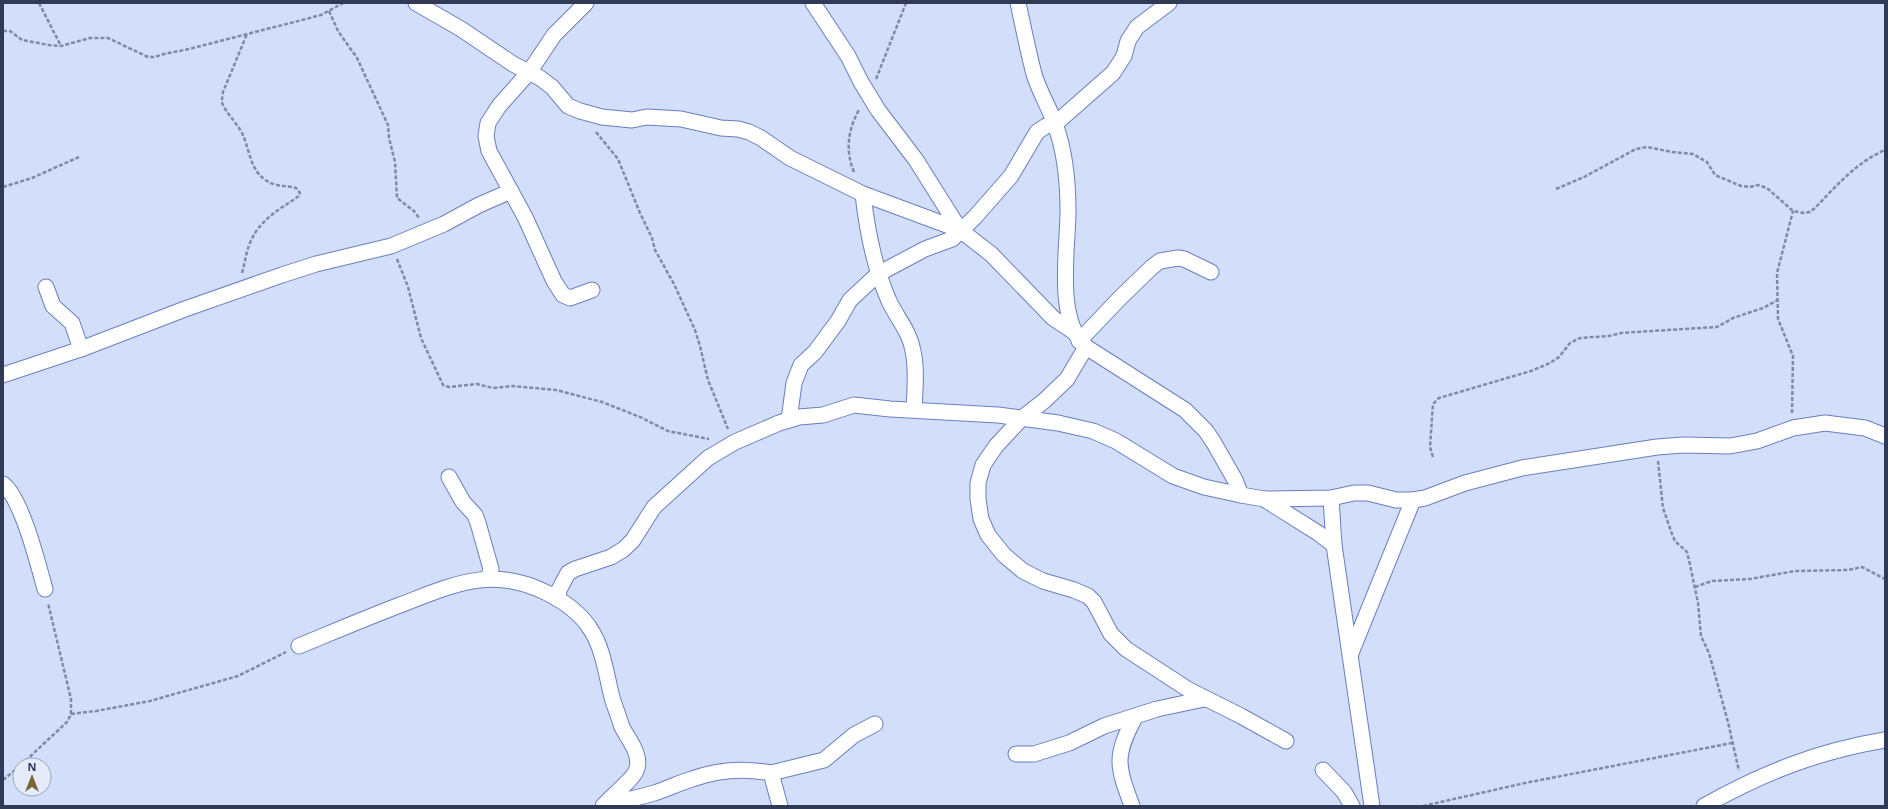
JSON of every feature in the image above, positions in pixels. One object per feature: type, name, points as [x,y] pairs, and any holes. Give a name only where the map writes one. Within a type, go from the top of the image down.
[{"type":"street","points":[[416,3],[461,29],[513,64],[530,71],[552,87],[568,106],[602,117],[632,120],[648,118],[681,118],[715,127],[738,129],[749,132],[761,138],[790,158],[863,194],[960,230],[991,254],[1053,318],[1080,340],[1185,410],[1206,431],[1214,443],[1235,480],[1241,495]]},
{"type":"street","points":[[586,3],[554,34],[530,71],[498,106],[486,129],[486,144],[525,217],[554,281],[563,295],[570,298],[592,290]]},
{"type":"street","points":[[813,3],[848,56],[861,82],[878,110],[919,165],[960,230]]},
{"type":"street","points":[[1018,3],[1035,75],[1055,124],[1060,141],[1067,181],[1068,211],[1065,277],[1069,313],[1080,340]]},
{"type":"street","points":[[789,420],[794,383],[801,366],[816,352],[850,300],[878,274],[925,249],[952,239],[975,217],[1011,176],[1037,132],[1046,126],[1055,124],[1113,73],[1124,56],[1128,41],[1137,27],[1169,3]]},
{"type":"street","points":[[3,375],[82,349],[154,320],[316,264],[391,246],[424,233],[511,191]]},
{"type":"street","points":[[863,194],[866,218],[878,274],[914,351],[914,409]]},
{"type":"street","points":[[1211,272],[1184,259],[1178,258],[1160,261],[1120,298],[1080,340],[1067,379],[1044,401],[1022,418],[996,446],[984,465],[978,483],[978,499],[981,519],[988,535],[1004,555],[1024,572],[1043,581],[1074,590],[1088,596],[1094,602],[1111,634],[1126,649],[1204,698],[1286,740]]},
{"type":"street","points":[[46,287],[53,306],[72,323],[82,349]]},
{"type":"street","points":[[558,599],[559,590],[568,573],[575,569],[611,557],[624,549],[633,540],[646,517],[663,497],[708,458],[736,442],[789,420],[823,415],[854,404],[998,415],[1058,423],[1093,431],[1116,441],[1173,476],[1204,487],[1264,499],[1331,498],[1354,493],[1368,493],[1396,500],[1413,500],[1425,498],[1471,481],[1522,468],[1657,446],[1730,446],[1757,441],[1792,428],[1825,423],[1865,428],[1885,436]]},
{"type":"street","points":[[449,477],[463,502],[475,515],[491,569],[488,579]]},
{"type":"street","points":[[3,484],[12,493],[18,505],[32,542],[45,589]]},
{"type":"street","points":[[1331,498],[1334,545],[1372,806]]},
{"type":"street","points":[[1264,499],[1318,533],[1334,545]]},
{"type":"street","points":[[1350,654],[1413,500]]},
{"type":"street","points":[[299,646],[453,584],[488,579],[505,579],[529,584],[558,599],[578,613],[589,626],[597,640],[620,722],[635,750],[638,762],[636,772],[605,806]]},
{"type":"street","points":[[1016,754],[1034,754],[1069,743],[1104,726],[1157,709],[1204,698]]},
{"type":"street","points":[[1132,806],[1119,763],[1120,749],[1134,717]]},
{"type":"street","points":[[605,806],[664,790],[693,778],[739,770],[771,773],[824,760],[854,735],[875,724]]},
{"type":"street","points":[[1704,806],[1742,785],[1795,762],[1885,740]]},
{"type":"street","points":[[1324,770],[1344,792],[1352,806]]},
{"type":"street","points":[[771,773],[780,806]]},
{"type":"path","points":[[39,3],[61,46]]},
{"type":"path","points":[[3,31],[10,31],[22,40],[61,46],[90,38],[108,38],[151,58],[302,20],[329,11],[343,3]]},
{"type":"path","points":[[329,11],[338,30],[357,58],[388,125],[389,138],[395,162],[397,198],[419,215],[424,233]]},
{"type":"path","points":[[239,290],[249,244],[255,231],[265,220],[300,194],[296,188],[272,184],[264,180],[257,173],[242,133],[235,120],[223,107],[222,100],[224,92],[247,34]]},
{"type":"path","points":[[580,111],[618,159],[652,238],[655,250],[674,284],[695,330],[708,380],[721,417],[736,442]]},
{"type":"path","points":[[1556,189],[1584,177],[1636,149],[1647,147],[1693,154],[1707,162],[1715,175],[1741,186],[1750,187],[1758,185],[1767,188],[1793,211],[1803,213],[1810,212],[1856,168],[1872,156],[1885,150]]},
{"type":"path","points":[[3,187],[32,178],[78,156]]},
{"type":"path","points":[[1792,428],[1792,356],[1790,346],[1778,319],[1777,274],[1793,211]]},
{"type":"path","points":[[391,246],[408,286],[421,338],[443,385],[449,387],[477,384],[493,388],[512,386],[556,390],[602,402],[640,417],[668,431],[710,439]]},
{"type":"path","points":[[1433,457],[1430,446],[1433,404],[1439,398],[1532,371],[1554,360],[1570,343],[1580,338],[1609,336],[1621,332],[1717,328],[1733,318],[1763,308],[1778,300]]},
{"type":"path","points":[[1657,446],[1663,508],[1675,541],[1687,552],[1698,603],[1701,636],[1712,664],[1728,722],[1742,785]]},
{"type":"path","points":[[1695,587],[1712,580],[1750,579],[1795,571],[1848,570],[1862,568],[1885,580]]},
{"type":"path","points":[[30,757],[67,722],[71,714],[71,699],[45,589]]},
{"type":"path","points":[[71,714],[150,701],[238,676],[299,646]]},
{"type":"path","points":[[1423,806],[1525,783],[1732,744]]},
{"type":"path","points":[[3,780],[12,773]]}]
